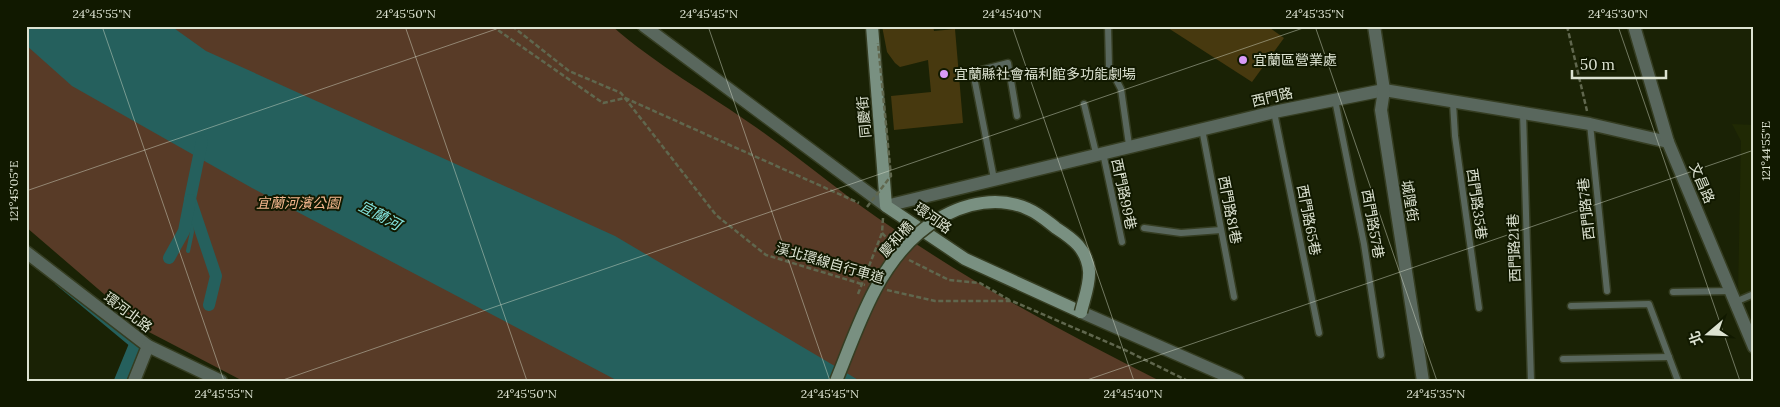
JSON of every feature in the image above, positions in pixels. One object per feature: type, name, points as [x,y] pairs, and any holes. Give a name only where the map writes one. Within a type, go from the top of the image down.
[{"type":"street","name":"環河路","points":[[644,26],[885,212],[965,258],[1081,312],[1238,381]]},
{"type":"street","name":"同慶街","points":[[872,26],[885,212]]},
{"type":"street","name":"城隍街","points":[[1374,26],[1384,90],[1381,110],[1423,381]]},
{"type":"street","name":"文昌路","points":[[1634,26],[1668,142],[1754,347]]},
{"type":"street","name":"西門路","points":[[885,212],[994,179],[1129,145],[1335,98],[1384,90],[1590,124],[1668,142]]},
{"type":"street","name":"慶和橋","points":[[836,381],[863,314],[896,258],[907,244],[930,225],[966,206],[988,202],[1021,206],[1074,240],[1083,251],[1089,271],[1081,312]]},
{"type":"street","name":"環河北路","points":[[26,252],[148,346],[222,381]]},
{"type":"street","points":[[134,381],[148,346]]},
{"type":"lane","points":[[1108,26],[1109,66],[1120,89],[1129,145]]},
{"type":"lane","points":[[994,179],[974,72],[1008,63],[1017,116]]},
{"type":"lane","name":"西門路57巷","points":[[1335,98],[1364,244],[1381,355]]},
{"type":"lane","name":"西門路35巷","points":[[1453,102],[1455,136],[1479,308]]},
{"type":"lane","name":"西門路99巷","points":[[1084,104],[1100,153],[1122,242]]},
{"type":"lane","name":"西門路65巷","points":[[1274,112],[1319,334]]},
{"type":"lane","name":"西門路21巷","points":[[1523,114],[1530,381]]},
{"type":"lane","name":"西門路7巷","points":[[1590,124],[1607,291]]},
{"type":"lane","name":"西門路81巷","points":[[1202,129],[1234,297]]},
{"type":"lane","points":[[1144,228],[1182,233],[1221,230]]},
{"type":"lane","points":[[1673,292],[1733,297],[1754,294]]},
{"type":"lane","points":[[1571,306],[1649,304],[1678,381]]},
{"type":"lane","points":[[1563,359],[1669,357]]},
{"type":"path","points":[[492,26],[603,103],[625,98],[867,207],[891,176],[878,43]]},
{"type":"path","name":"溪北環線自行車道","points":[[512,26],[569,71],[621,93],[716,215],[766,255],[870,286]]},
{"type":"path","points":[[1567,26],[1590,124]]},
{"type":"path","points":[[885,212],[882,233],[895,246]]},
{"type":"path","points":[[908,260],[949,280],[980,283],[1012,301]]},
{"type":"path","name":"溪北環線自行車道","points":[[879,288],[935,301],[1012,301],[1188,381]]},
{"type":"shaded area","points":[[1732,124],[1754,125],[1754,301],[1738,294],[1741,141]]},
{"type":"green space","name":"宜蘭河濱公園","points":[[26,26],[612,26],[646,54],[739,115],[792,153],[859,205],[958,271],[1024,310],[1160,381],[243,381],[147,331],[26,227]]},
{"type":"water","name":"宜蘭河","points":[[26,26],[171,26],[206,51],[615,236],[860,381],[618,381],[252,188],[72,86],[26,45]]},
{"type":"building","name":"宜蘭縣社會福利館多功能劇場","points":[[882,26],[933,26],[934,31],[955,29],[963,123],[894,130],[891,96],[931,92],[928,60],[900,67],[887,52]]},
{"type":"building","name":"宜蘭區營業處","points":[[1165,26],[1267,26],[1284,38],[1252,82]]},
{"type":"waterway","points":[[202,141],[190,199],[216,276],[209,305]]},
{"type":"waterway","points":[[188,251],[192,232],[190,199]]},
{"type":"waterway","points":[[169,258],[184,231],[190,200]]},
{"type":"waterway","points":[[57,283],[134,347]]},
{"type":"waterway","points":[[120,381],[134,347]]},
{"type":"place","name":"宜蘭區營業處","points":[[1243,60]]},
{"type":"place","name":"宜蘭縣社會福利館多功能劇場","points":[[944,74]]}]
